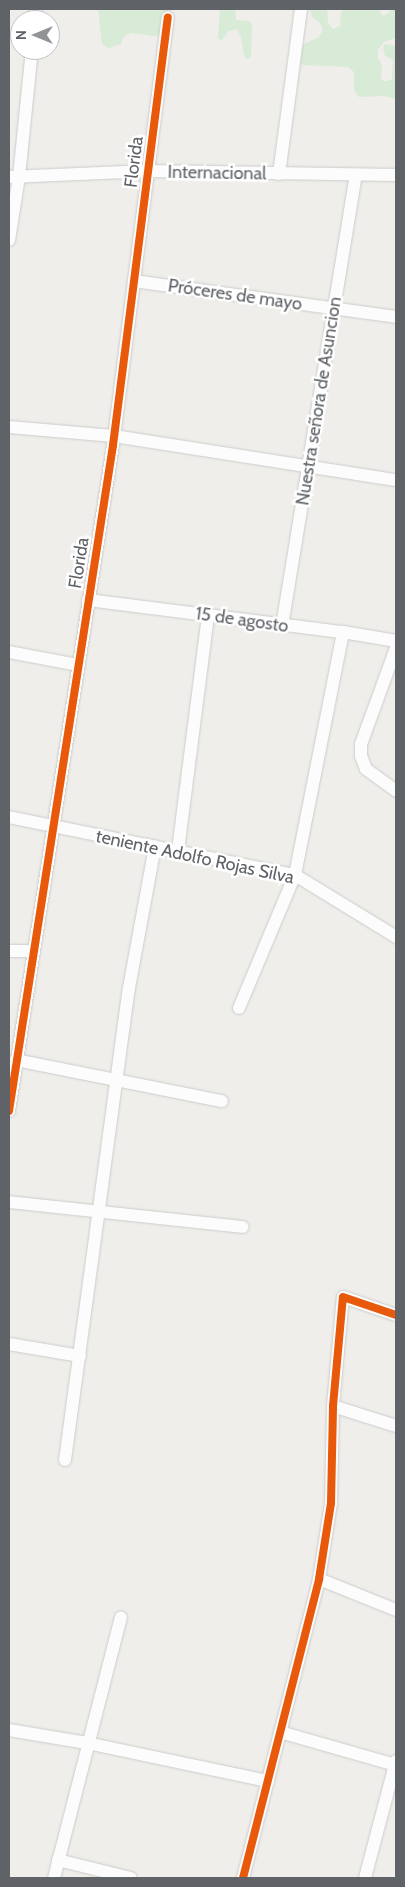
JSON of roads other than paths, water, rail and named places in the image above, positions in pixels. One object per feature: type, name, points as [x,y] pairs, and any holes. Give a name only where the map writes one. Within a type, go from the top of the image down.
[{"type":"street","points":[[279,174],[301,9]]},
{"type":"street","name":"Florida","points":[[9,1111],[13,1068],[114,436],[168,18]]},
{"type":"street","points":[[9,240],[14,177],[31,60]]},
{"type":"street","name":"Internacional","points":[[14,177],[148,171],[356,176],[396,175]]},
{"type":"street","name":"Nuestra señora de Asuncion","points":[[282,626],[356,176]]},
{"type":"street","name":"Próceres de mayo","points":[[134,281],[396,317]]},
{"type":"street","points":[[9,427],[114,436],[396,480]]},
{"type":"street","name":"15 de agosto","points":[[88,600],[282,626],[343,632],[396,641]]},
{"type":"street","points":[[178,850],[208,615]]},
{"type":"street","points":[[239,1008],[295,875],[343,632]]},
{"type":"street","points":[[396,648],[362,744],[361,756],[366,769],[396,791]]},
{"type":"street","points":[[9,652],[78,665]]},
{"type":"street","name":"teniente Adolfo Rojas Silva","points":[[9,817],[295,875],[396,937]]},
{"type":"street","points":[[65,1460],[129,988],[155,846]]},
{"type":"street","points":[[9,951],[33,951]]},
{"type":"street","points":[[13,1068],[117,1080],[222,1101]]},
{"type":"street","points":[[9,1202],[243,1227]]},
{"type":"street","points":[[243,1878],[319,1579],[330,1503],[333,1406],[343,1297],[396,1314]]},
{"type":"street","points":[[9,1344],[80,1356]]},
{"type":"street","points":[[333,1406],[396,1426]]},
{"type":"street","points":[[319,1579],[396,1610]]},
{"type":"street","points":[[54,1878],[87,1743],[121,1617]]},
{"type":"street","points":[[9,1730],[87,1743],[268,1781]]},
{"type":"street","points":[[280,1732],[396,1763],[364,1878]]},
{"type":"street","points":[[58,1860],[131,1878]]}]
